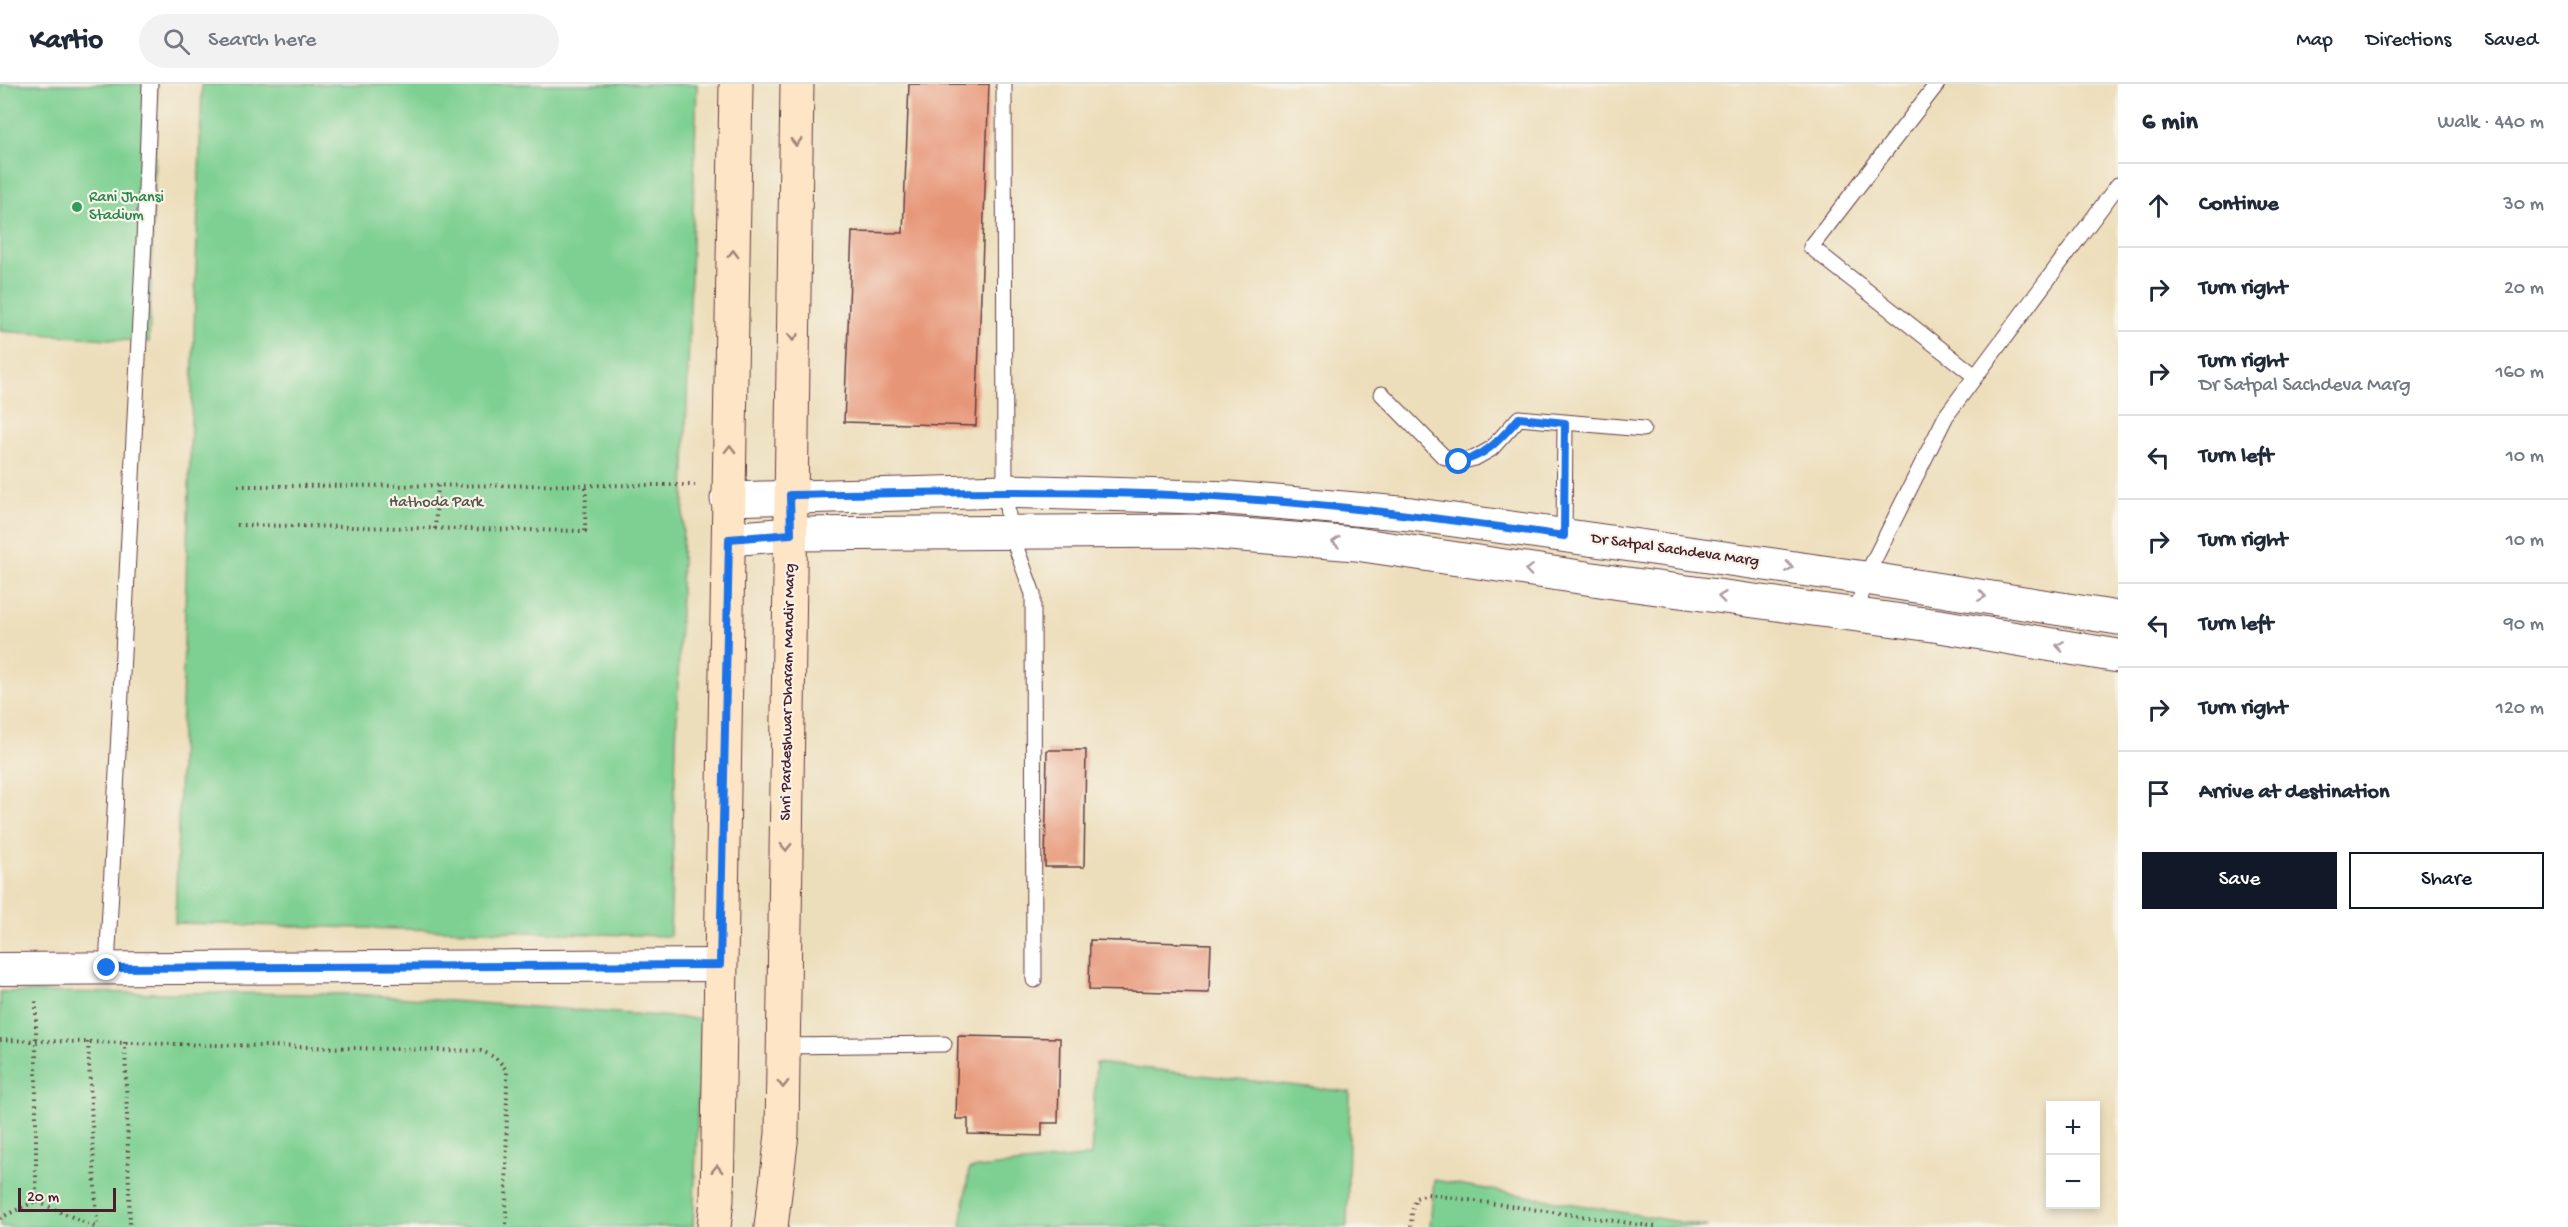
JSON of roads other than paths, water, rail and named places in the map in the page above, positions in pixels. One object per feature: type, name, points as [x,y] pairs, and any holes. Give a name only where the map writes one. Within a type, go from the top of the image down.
[{"type":"main road","points":[[714,1227],[717,1200],[736,84]]},
{"type":"main road","name":"Shri Pardeshwar Dharam Mandir Marg","points":[[771,1227],[782,1134],[797,84]]},
{"type":"street","name":"Dr Satpal Sachdeva Marg","points":[[728,492],[790,495],[1005,491],[1230,498],[1411,514],[1865,578],[2118,618]]},
{"type":"street","points":[[729,539],[791,534],[1192,531],[1356,544],[1620,583],[1857,614],[2118,656]]},
{"type":"street","points":[[0,969],[720,965]]},
{"type":"lane","points":[[107,968],[150,84]]},
{"type":"lane","points":[[1004,84],[1005,491],[1010,531],[1033,594],[1034,980]]},
{"type":"lane","points":[[1937,84],[1811,247],[1975,376]]},
{"type":"lane","points":[[1857,614],[1865,578],[1946,416],[2118,185]]},
{"type":"lane","points":[[1382,394],[1443,456],[1459,462],[1475,458],[1491,449],[1519,418],[1643,429]]},
{"type":"lane","points":[[1564,536],[1565,423]]},
{"type":"lane","points":[[783,1046],[944,1044]]},
{"type":"place","name":"Rani Jhansi Stadium","points":[[77,207]]},
{"type":"park label","name":"Hathoda Park","points":[[436,503]]}]
